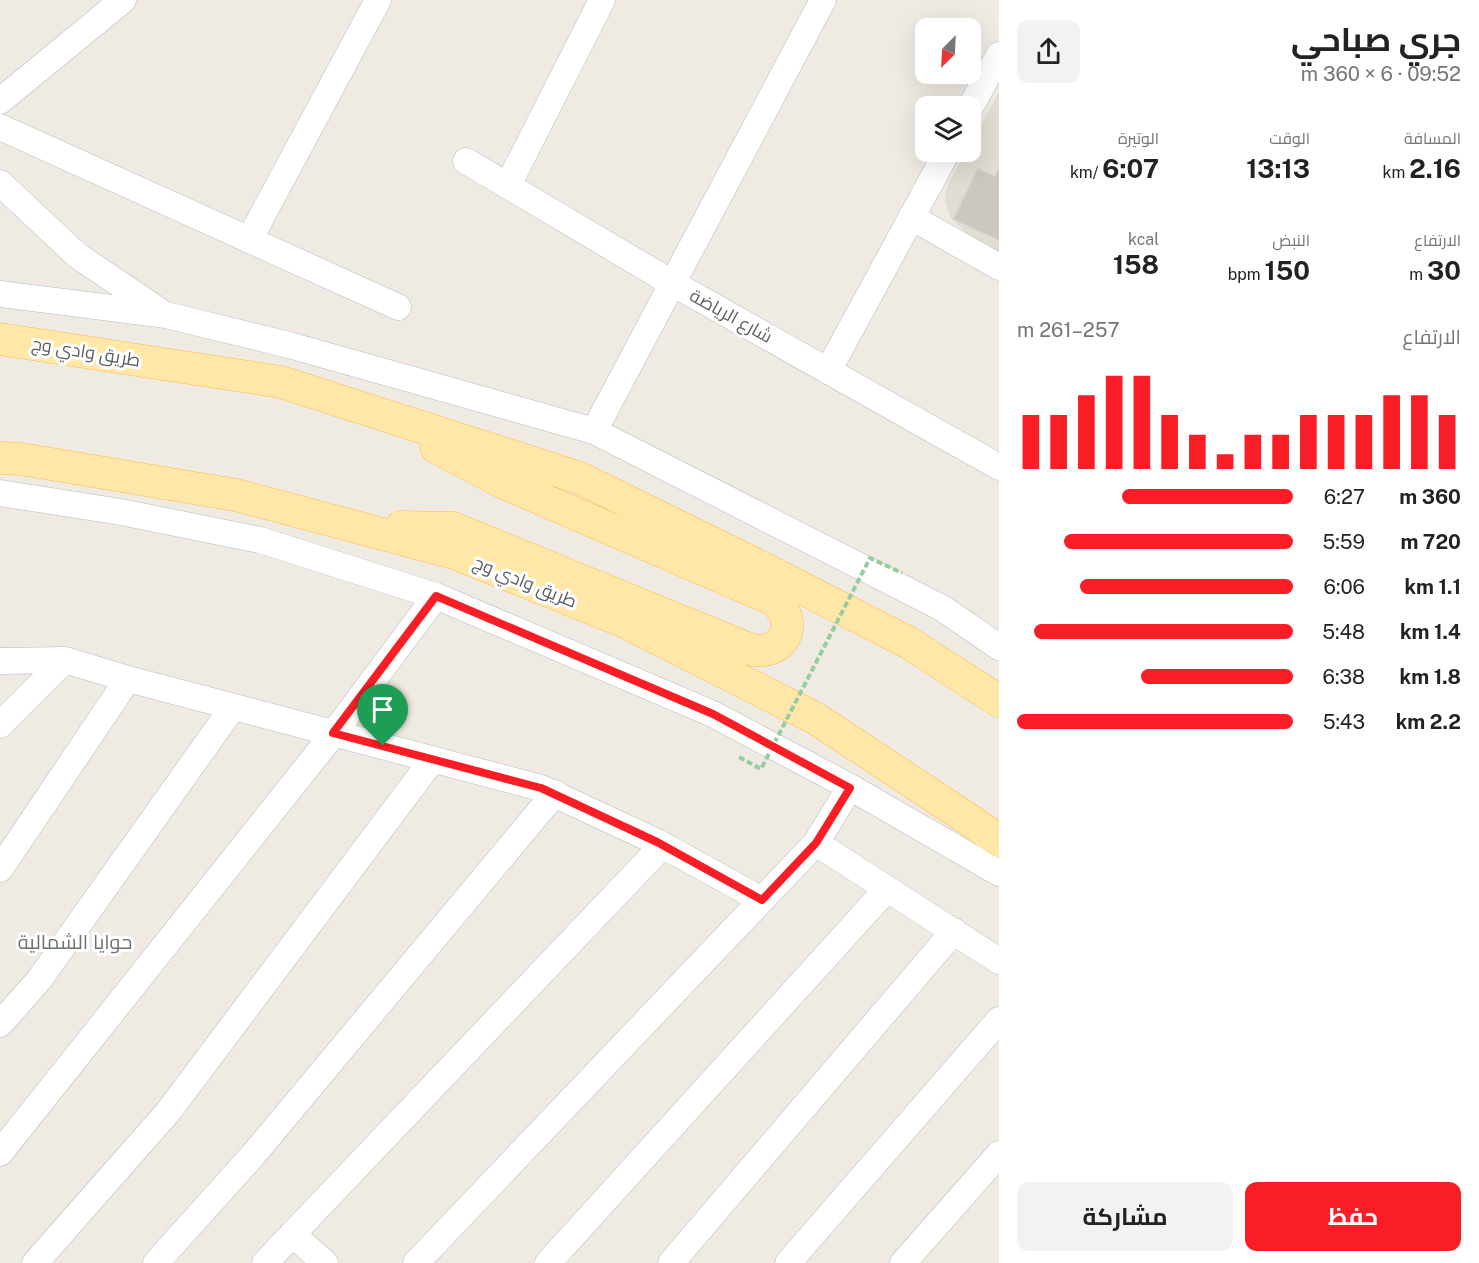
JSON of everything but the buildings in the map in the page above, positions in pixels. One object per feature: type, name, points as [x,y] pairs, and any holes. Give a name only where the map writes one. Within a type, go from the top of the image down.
[{"type":"main road","name":"طريق وادي وج","points":[[0,339],[281,382],[580,478],[909,643],[999,701]]},
{"type":"main road","points":[[352,526],[453,528],[749,649],[758,651],[776,646],[783,640],[787,631],[786,613],[772,599],[502,482],[367,410]]},
{"type":"main road","name":"طريق وادي وج","points":[[0,458],[21,459],[236,495],[454,553],[625,622],[815,718],[999,841]]},
{"type":"street","points":[[249,240],[378,0]]},
{"type":"street","points":[[508,185],[602,0]]},
{"type":"street","points":[[594,431],[823,0]]},
{"type":"street","points":[[0,101],[113,3]]},
{"type":"street","points":[[977,96],[999,55]]},
{"type":"street","points":[[0,127],[398,308]]},
{"type":"street","name":"شارع الرياضة","points":[[466,161],[672,283],[999,467]]},
{"type":"street","points":[[828,371],[941,162]]},
{"type":"street","points":[[0,183],[78,256],[166,315]]},
{"type":"street","points":[[911,217],[999,267]]},
{"type":"street","points":[[0,294],[166,315],[289,345],[594,431],[942,608],[999,647]]},
{"type":"street","points":[[0,494],[122,512],[260,540],[436,596],[713,714],[850,788],[999,873]]},
{"type":"street","points":[[0,1153],[333,733],[436,596]]},
{"type":"street","points":[[0,661],[65,660],[128,679],[541,788],[663,845],[762,900]]},
{"type":"street","points":[[0,725],[65,660]]},
{"type":"street","points":[[0,869],[128,679]]},
{"type":"street","points":[[0,1024],[39,980],[233,707]]},
{"type":"street","points":[[35,1263],[168,1112],[433,759]]},
{"type":"street","points":[[416,1263],[816,843],[850,788]]},
{"type":"street","points":[[156,1263],[254,1154],[555,794]]},
{"type":"street","points":[[816,843],[999,961]]},
{"type":"street","points":[[265,1263],[663,845]]},
{"type":"street","points":[[548,1263],[887,889]]},
{"type":"street","points":[[671,1263],[954,931]]},
{"type":"street","points":[[788,1263],[999,1020]]},
{"type":"street","points":[[903,1263],[999,1154]]},
{"type":"street","points":[[292,1234],[325,1263]]},
{"type":"path","points":[[739,757],[761,769],[870,558],[902,573]]},
{"type":"shaded area","points":[[999,92],[999,252],[967,234],[950,217],[945,199],[948,184],[960,162],[981,162],[981,125]]},
{"type":"district","name":"حوايا الشمالية","points":[[75,942]]},
{"type":"route","points":[[436,596],[713,714],[850,788],[816,843],[762,900],[657,842],[541,788],[383,746],[333,733],[436,596]]}]
